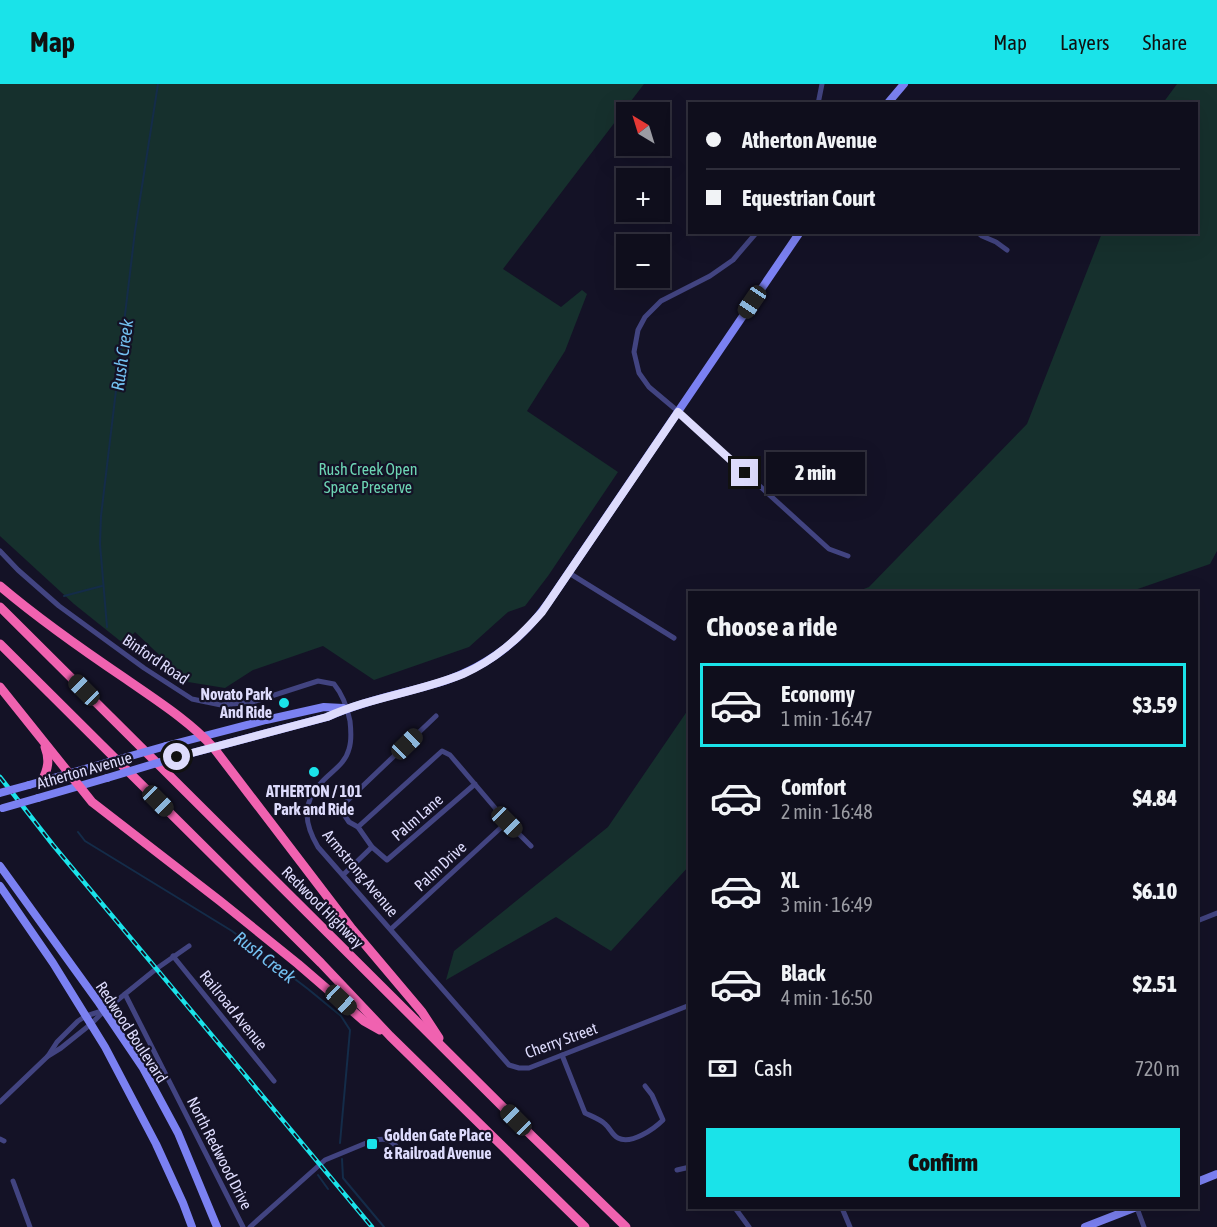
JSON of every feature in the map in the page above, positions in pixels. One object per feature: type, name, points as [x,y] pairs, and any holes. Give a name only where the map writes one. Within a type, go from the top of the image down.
[{"type":"highway","points":[[0,586],[203,736],[352,929],[422,1012],[451,1055]]},
{"type":"highway","name":"Redwood Highway","points":[[0,607],[626,1227]]},
{"type":"highway","points":[[0,644],[321,963],[390,1036],[585,1227]]},
{"type":"highway","points":[[0,687],[92,802],[220,901],[364,1021],[390,1036]]},
{"type":"highway","points":[[42,781],[49,760],[43,742]]},
{"type":"main road","points":[[889,102],[904,84]]},
{"type":"main road","name":"Atherton Avenue","points":[[1,808],[177,757],[327,717],[348,708],[438,683],[463,674],[505,649],[542,612],[799,234]]},
{"type":"main road","name":"Atherton Avenue","points":[[0,794],[266,720],[324,707],[348,708]]},
{"type":"main road","name":"Redwood Boulevard","points":[[0,866],[143,1068],[178,1133],[217,1227]]},
{"type":"main road","name":"Redwood Boulevard","points":[[0,886],[53,963],[105,1047],[156,1144],[192,1227]]},
{"type":"main road","points":[[1198,1182],[1217,1174]]},
{"type":"main road","points":[[1085,1227],[1132,1209]]},
{"type":"street","points":[[818,102],[822,84]]},
{"type":"street","points":[[755,234],[733,260],[710,276],[661,301],[645,316],[638,330],[634,352],[639,373],[649,387],[829,549],[848,556]]},
{"type":"street","points":[[980,234],[1007,250]]},
{"type":"street","name":"Binford Road","points":[[0,551],[59,606],[138,664],[192,699],[222,705],[253,702],[318,681],[334,684],[348,708]]},
{"type":"street","points":[[569,573],[674,638]]},
{"type":"street","name":"Armstrong Avenue","points":[[348,708],[350,747],[338,767],[319,784],[310,798],[307,810],[310,834],[318,847],[437,983]]},
{"type":"street","points":[[358,827],[349,822],[341,810],[347,801],[436,716]]},
{"type":"street","name":"Palm Lane","points":[[442,752],[450,755],[475,784],[387,860],[372,847],[358,827],[442,752]]},
{"type":"street","points":[[475,784],[531,846]]},
{"type":"street","name":"Palm Drive","points":[[391,929],[507,822]]},
{"type":"street","points":[[343,875],[372,847]]},
{"type":"street","points":[[1198,921],[1217,913]]},
{"type":"street","points":[[0,1102],[48,1056],[91,1024],[173,956],[189,946]]},
{"type":"street","name":"Railroad Avenue","points":[[173,956],[274,1080]]},
{"type":"street","name":"Cherry Street","points":[[437,983],[509,1065],[519,1068],[529,1068],[688,1006]]},
{"type":"street","name":"North Redwood Drive","points":[[125,994],[243,1227]]},
{"type":"street","points":[[48,1056],[57,1042],[77,1022],[86,1016],[104,1011]]},
{"type":"street","points":[[562,1055],[585,1113],[604,1123],[615,1137],[624,1140],[641,1136],[655,1129],[663,1120],[652,1095],[645,1086]]},
{"type":"street","points":[[250,1227],[325,1160],[379,1139],[389,1140],[396,1146]]},
{"type":"street","points":[[678,1170],[688,1168]]},
{"type":"street","points":[[13,1181],[30,1227]]},
{"type":"street","points":[[736,1209],[748,1227]]},
{"type":"street","points":[[842,1209],[850,1227]]},
{"type":"street","points":[[1135,1209],[1144,1227]]},
{"type":"green space","name":"Rush Creek Open Space Preserve","points":[[0,84],[644,84],[630,102],[616,102],[616,121],[503,269],[561,307],[582,290],[587,294],[565,351],[527,411],[618,472],[525,606],[508,612],[469,647],[374,680],[323,646],[253,670],[225,688],[188,682],[135,632],[124,644],[74,604],[0,536]]},
{"type":"green space","points":[[1177,84],[1217,84],[1217,551],[1210,564],[1132,591],[859,591],[869,587],[1027,424],[1102,234],[1198,234],[1198,102],[1164,102]]},
{"type":"green space","points":[[688,710],[688,867],[611,951],[556,917],[446,980],[454,951],[608,827]]},
{"type":"waterway","name":"Rush Creek","points":[[107,627],[100,544],[101,516],[135,231],[158,84]]},
{"type":"waterway","points":[[64,596],[102,586]]},
{"type":"waterway","name":"Rush Creek","points":[[78,832],[85,841],[232,931],[341,1016],[350,1030],[340,1143]]},
{"type":"waterway","name":"Rush Creek","points":[[342,1159],[343,1178],[384,1227]]},
{"type":"waterway","points":[[318,1175],[328,1189]]},
{"type":"railway","points":[[0,777],[53,845],[372,1227]]},
{"type":"place","name":"Novato Park And Ride","points":[[284,703]]},
{"type":"place","name":"ATHERTON / 101 Park and Ride","points":[[314,772]]},
{"type":"place","name":"Golden Gate Place & Railroad Avenue","points":[[372,1144]]},
{"type":"route","points":[[177,757],[327,717],[348,708],[438,683],[463,674],[505,649],[542,612],[678,412],[745,473]]}]
